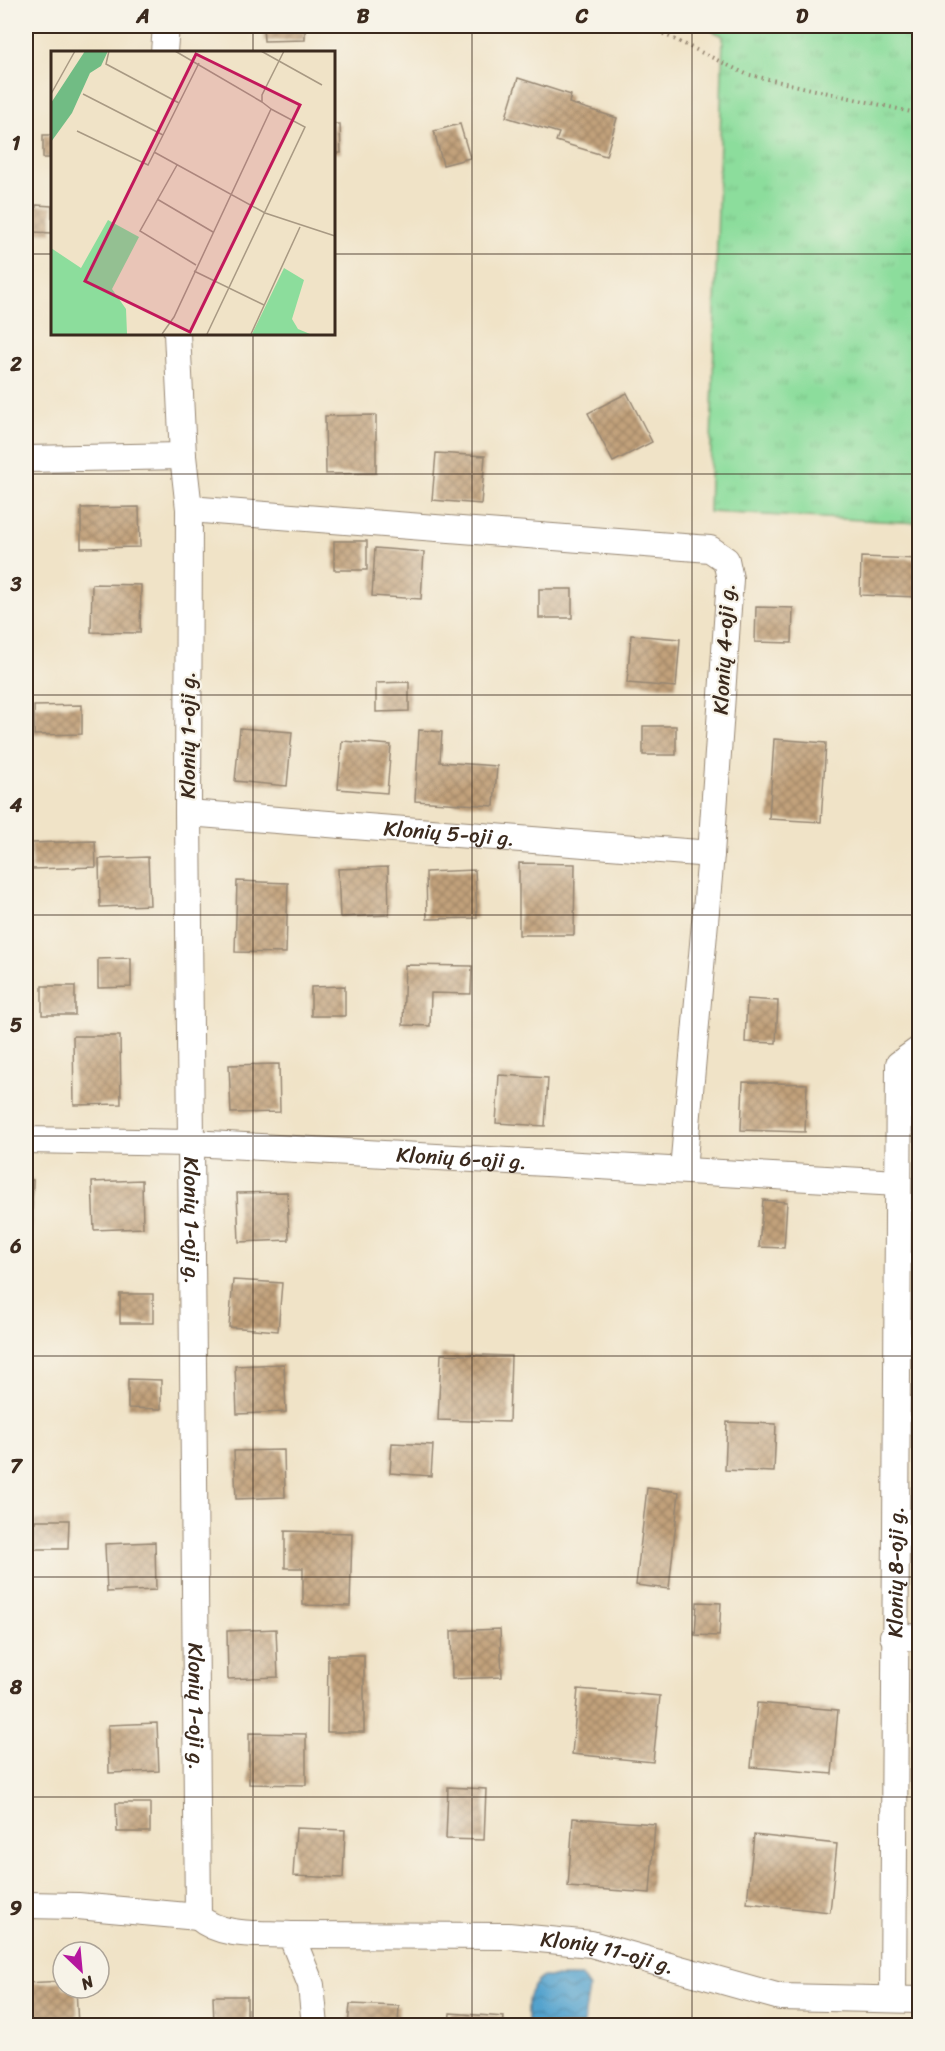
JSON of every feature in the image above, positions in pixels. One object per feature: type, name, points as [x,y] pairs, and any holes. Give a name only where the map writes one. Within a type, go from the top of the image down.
[{"type":"street","points":[[164,51],[166,26]]},
{"type":"street","name":"Klonių 1-oji g.","points":[[177,334],[183,456],[189,509],[190,1143],[198,1917]]},
{"type":"street","points":[[26,459],[183,456]]},
{"type":"street","name":"Klonių 4-oji g.","points":[[189,509],[710,549],[726,560],[730,579],[711,854],[683,1170]]},
{"type":"street","name":"Klonių 5-oji g.","points":[[188,813],[711,854]]},
{"type":"street","name":"Klonių 8-oji g.","points":[[893,1998],[893,1636],[908,1337],[898,1183],[899,1064],[920,1049]]},
{"type":"street","name":"Klonių 6-oji g.","points":[[26,1140],[190,1143],[898,1183]]},
{"type":"street","points":[[893,1636],[920,1638]]},
{"type":"street","points":[[26,1905],[78,1906],[198,1917],[208,1926],[228,1932],[291,1935],[311,1985],[315,2025]]},
{"type":"street","name":"Klonių 11-oji g.","points":[[291,1935],[508,1936],[555,1940],[591,1944],[780,1997],[920,2000]]},
{"type":"path","points":[[647,26],[747,74],[920,114]]},
{"type":"green space","points":[[703,26],[919,26],[919,523],[709,512],[723,36]]},
{"type":"water","points":[[543,1977],[582,1977],[589,1988],[583,2025],[528,2025],[528,1998]]},
{"type":"building","points":[[263,26],[305,26],[305,40],[264,41]]},
{"type":"building","points":[[518,78],[571,95],[569,103],[617,118],[606,156],[556,141],[559,133],[506,117]]},
{"type":"building","points":[[334,124],[340,124],[341,153],[334,153]]},
{"type":"building","points":[[460,124],[470,158],[443,165],[434,131]]},
{"type":"building","points":[[43,135],[51,135],[51,158],[43,158]]},
{"type":"building","points":[[36,205],[51,206],[51,233],[34,232]]},
{"type":"building","points":[[627,393],[652,442],[613,462],[588,413]]},
{"type":"building","points":[[376,415],[376,473],[326,474],[325,416]]},
{"type":"building","points":[[436,453],[485,456],[481,504],[432,500]]},
{"type":"building","points":[[139,507],[140,547],[81,548],[81,508]]},
{"type":"building","points":[[334,541],[367,541],[367,570],[334,570]]},
{"type":"building","points":[[375,548],[424,552],[421,599],[372,596]]},
{"type":"building","points":[[861,557],[920,559],[920,597],[860,595]]},
{"type":"building","points":[[92,584],[141,585],[140,633],[91,632]]},
{"type":"building","points":[[539,589],[572,589],[572,618],[539,618]]},
{"type":"building","points":[[756,607],[793,608],[792,643],[755,642]]},
{"type":"building","points":[[631,635],[680,639],[676,687],[627,683]]},
{"type":"building","points":[[409,682],[409,711],[376,712],[376,683]]},
{"type":"building","points":[[82,705],[82,734],[34,735],[34,706]]},
{"type":"building","points":[[643,726],[676,726],[676,755],[643,755]]},
{"type":"building","points":[[240,728],[292,732],[287,786],[235,781]]},
{"type":"building","points":[[419,730],[442,732],[440,762],[497,766],[494,806],[415,801]]},
{"type":"building","points":[[774,739],[826,743],[821,822],[769,819]]},
{"type":"building","points":[[342,741],[391,745],[387,793],[338,789]]},
{"type":"building","points":[[917,747],[920,747],[920,804],[917,804]]},
{"type":"building","points":[[95,841],[96,867],[32,869],[31,843]]},
{"type":"building","points":[[148,857],[150,905],[100,907],[99,859]]},
{"type":"building","points":[[519,863],[575,864],[574,935],[519,935]]},
{"type":"building","points":[[388,867],[389,915],[340,917],[338,869]]},
{"type":"building","points":[[475,870],[477,918],[427,919],[426,872]]},
{"type":"building","points":[[237,881],[288,883],[286,953],[235,952]]},
{"type":"building","points":[[131,958],[131,987],[98,988],[98,959]]},
{"type":"building","points":[[405,965],[472,966],[471,994],[431,993],[430,1026],[403,1025]]},
{"type":"building","points":[[42,986],[75,986],[75,1015],[42,1015]]},
{"type":"building","points":[[345,986],[345,1016],[311,1016],[311,987]]},
{"type":"building","points":[[747,999],[778,1001],[776,1043],[745,1042]]},
{"type":"building","points":[[73,1036],[120,1036],[121,1104],[74,1105]]},
{"type":"building","points":[[279,1064],[280,1112],[231,1113],[229,1065]]},
{"type":"building","points":[[499,1075],[548,1078],[545,1126],[496,1123]]},
{"type":"building","points":[[743,1082],[807,1084],[805,1132],[741,1130]]},
{"type":"building","points":[[26,1180],[33,1180],[31,1232],[26,1232]]},
{"type":"building","points":[[142,1180],[143,1228],[94,1230],[92,1182]]},
{"type":"building","points":[[287,1192],[289,1240],[239,1242],[237,1193]]},
{"type":"building","points":[[763,1200],[787,1202],[784,1248],[759,1247]]},
{"type":"building","points":[[233,1280],[282,1283],[278,1331],[229,1327]]},
{"type":"building","points":[[120,1294],[153,1294],[153,1323],[120,1323]]},
{"type":"building","points":[[441,1354],[511,1356],[509,1422],[438,1420]]},
{"type":"building","points":[[284,1364],[286,1412],[237,1414],[235,1366]]},
{"type":"building","points":[[128,1379],[161,1380],[161,1409],[128,1408]]},
{"type":"building","points":[[727,1422],[776,1424],[774,1472],[725,1470]]},
{"type":"building","points":[[392,1443],[433,1445],[431,1476],[390,1473]]},
{"type":"building","points":[[284,1450],[285,1497],[236,1499],[234,1451]]},
{"type":"building","points":[[647,1488],[679,1492],[669,1589],[636,1585]]},
{"type":"building","points":[[35,1520],[69,1520],[68,1549],[35,1549]]},
{"type":"building","points":[[285,1531],[352,1533],[350,1606],[303,1605],[303,1568],[285,1568]]},
{"type":"building","points":[[155,1542],[156,1590],[107,1592],[105,1544]]},
{"type":"building","points":[[697,1602],[721,1603],[719,1636],[695,1635]]},
{"type":"building","points":[[276,1629],[278,1677],[228,1679],[227,1631]]},
{"type":"building","points":[[500,1629],[502,1677],[452,1679],[451,1631]]},
{"type":"building","points":[[328,1655],[364,1655],[364,1732],[327,1732]]},
{"type":"building","points":[[578,1689],[660,1696],[653,1762],[572,1754]]},
{"type":"building","points":[[757,1703],[838,1710],[832,1774],[751,1767]]},
{"type":"building","points":[[157,1723],[159,1771],[109,1773],[108,1725]]},
{"type":"building","points":[[249,1733],[306,1734],[306,1785],[249,1784]]},
{"type":"building","points":[[448,1787],[486,1789],[484,1840],[446,1839]]},
{"type":"building","points":[[116,1803],[150,1803],[150,1832],[117,1832]]},
{"type":"building","points":[[573,1818],[655,1824],[650,1893],[568,1887]]},
{"type":"building","points":[[296,1828],[345,1830],[343,1878],[293,1876]]},
{"type":"building","points":[[754,1835],[837,1844],[830,1912],[747,1903]]},
{"type":"building","points":[[51,1982],[51,2000],[77,2000],[78,2026],[26,2026],[26,1983]]},
{"type":"building","points":[[213,1996],[247,1996],[247,2025],[214,2025]]},
{"type":"building","points":[[350,2004],[399,2006],[398,2026],[348,2026]]},
{"type":"building","points":[[450,2013],[504,2017],[503,2026],[449,2026]]},
{"type":"building","points":[[714,2018],[751,2021],[751,2026],[713,2026]]}]
